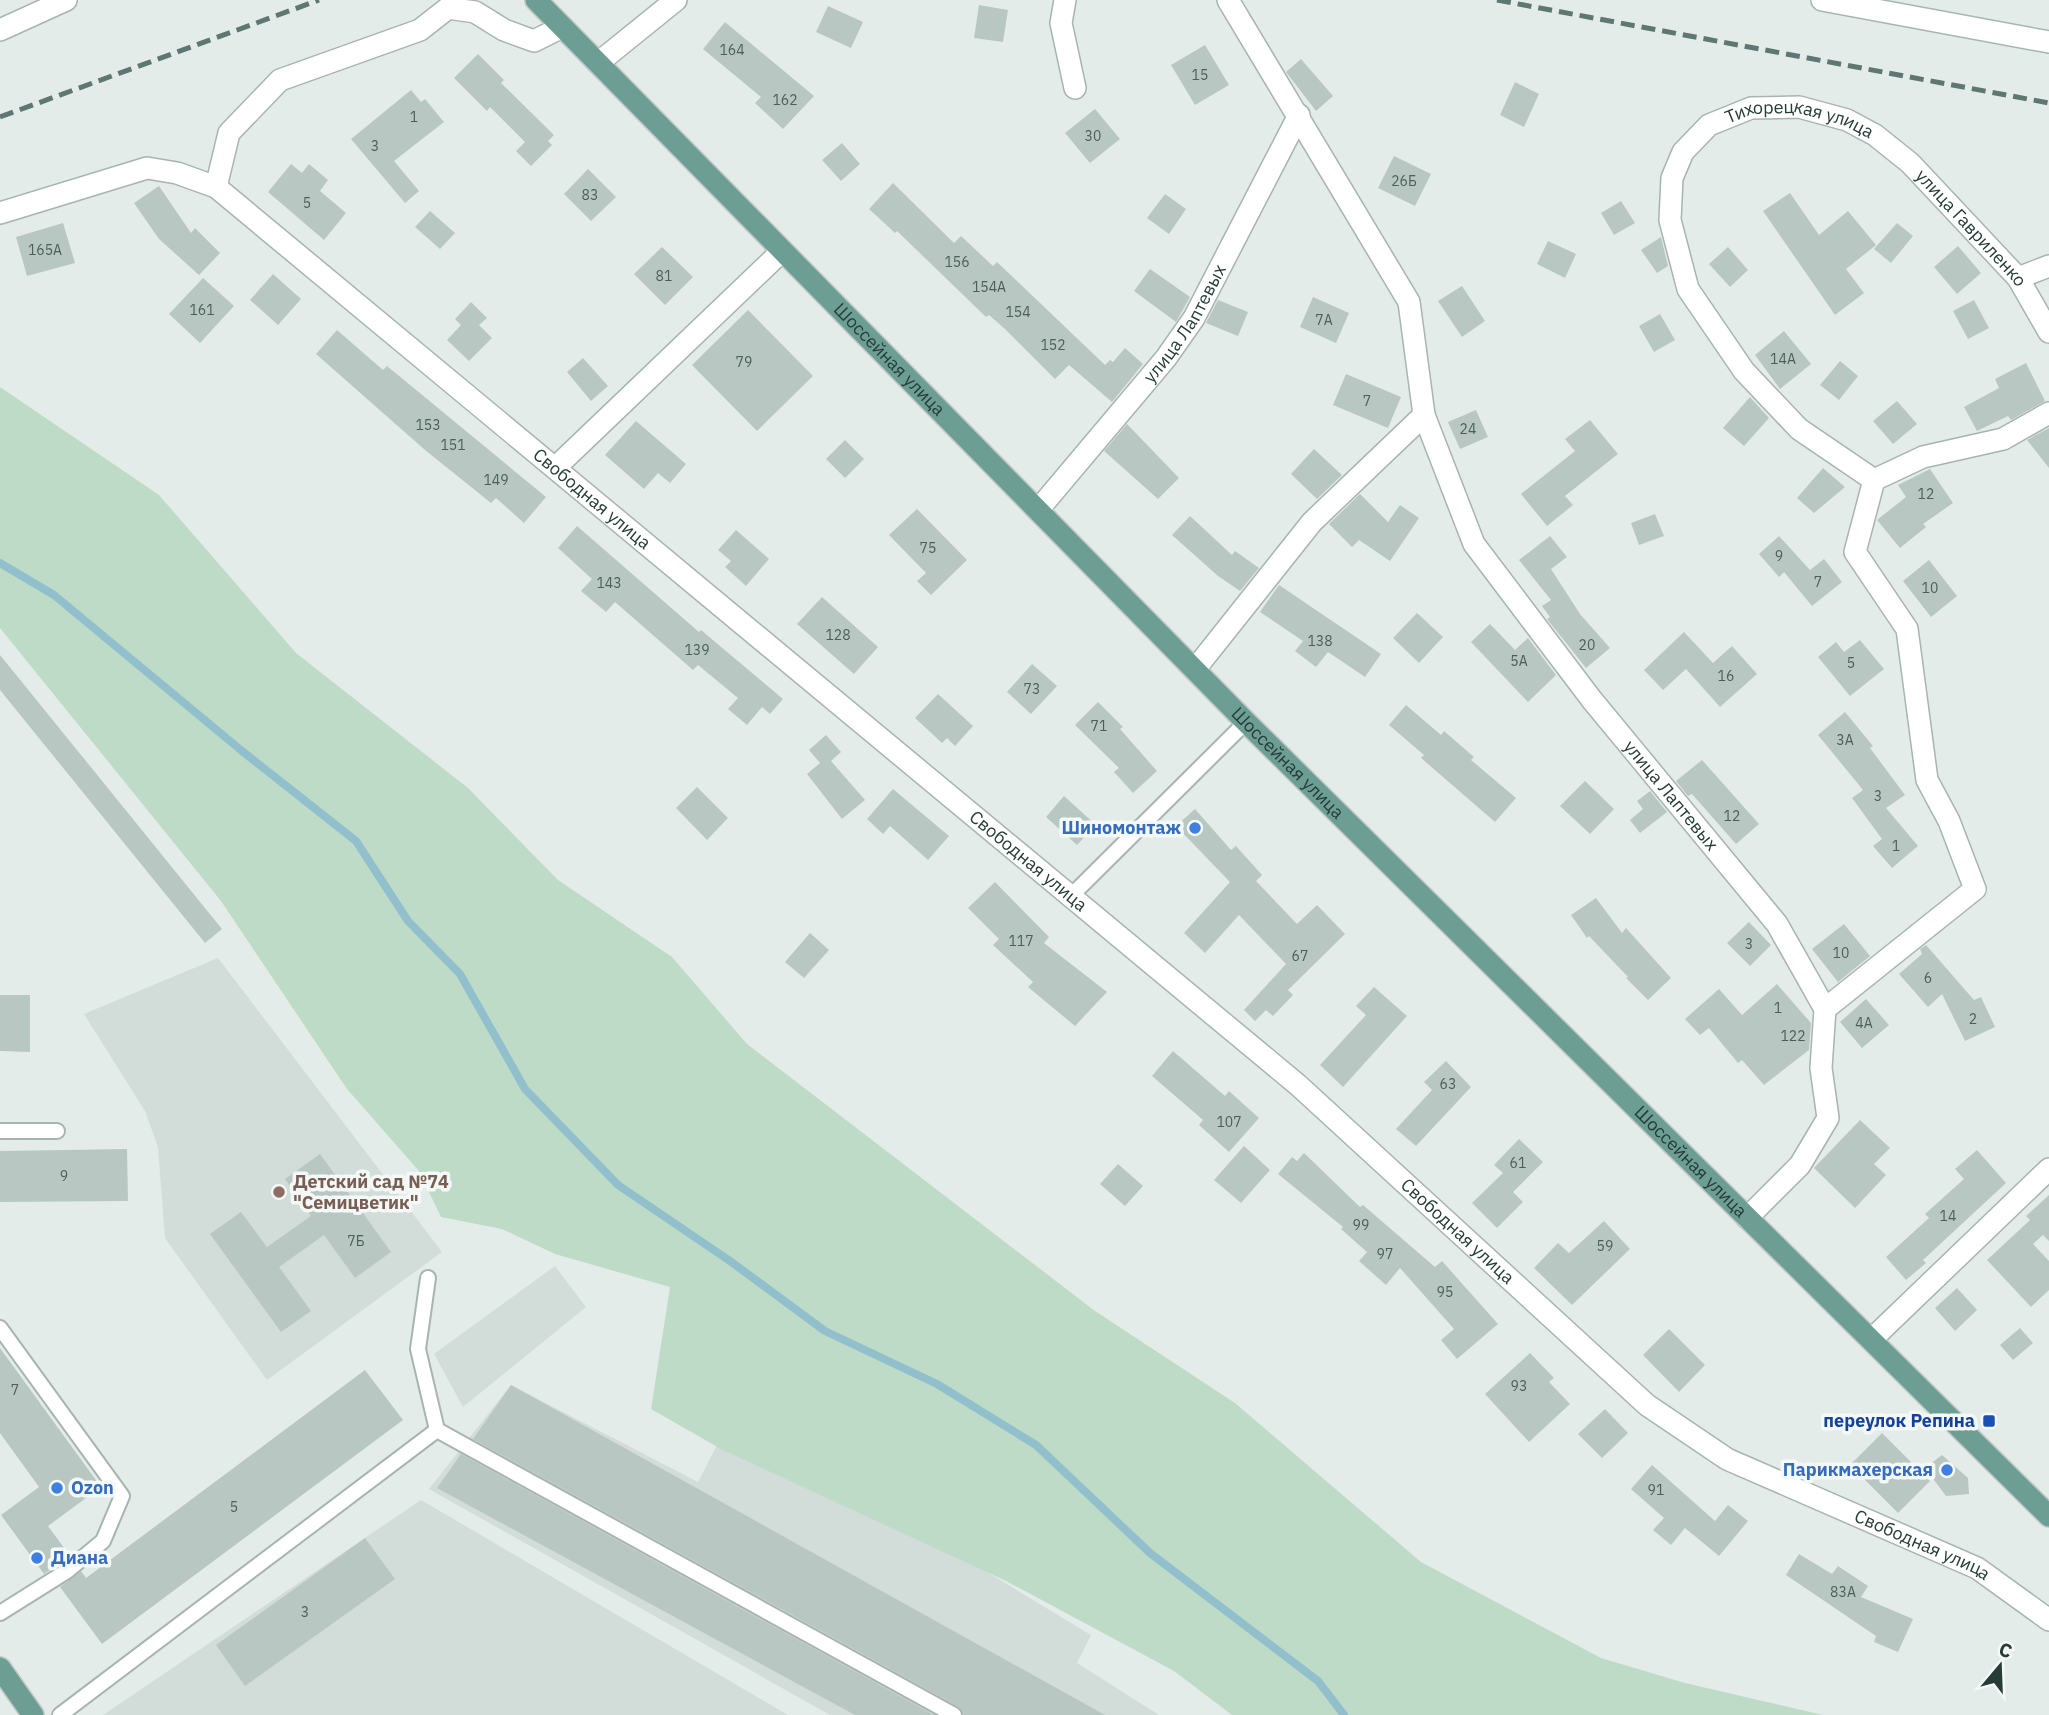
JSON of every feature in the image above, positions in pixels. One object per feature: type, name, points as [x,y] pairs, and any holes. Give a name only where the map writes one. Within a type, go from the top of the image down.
[{"type":"main road","name":"Шоссейная улица","points":[[536,0],[781,252],[1196,668],[1246,722],[2049,1516]]},
{"type":"main road","points":[[0,1668],[33,1715]]},
{"type":"street","points":[[0,30],[66,0]]},
{"type":"street","points":[[598,63],[676,0]]},
{"type":"street","points":[[1065,0],[1062,23],[1075,88]]},
{"type":"street","name":"улица Лаптевых","points":[[1228,0],[1409,302],[1424,415],[1474,544],[1592,700],[1777,923],[1825,1009]]},
{"type":"street","points":[[1822,0],[2049,42]]},
{"type":"street","points":[[216,187],[229,132],[280,80],[420,30],[447,8],[475,12],[504,30],[534,41],[562,27]]},
{"type":"street","name":"Тихорецкая улица","points":[[1874,480],[1799,429],[1744,371],[1688,289],[1670,220],[1672,178],[1683,152],[1710,124],[1751,108],[1799,107],[1847,120],[1875,135],[1910,163]]},
{"type":"street","name":"улица Лаптевых","points":[[1038,510],[1166,358],[1194,318],[1299,115]]},
{"type":"street","name":"улица Гавриленко","points":[[1910,163],[2018,278],[2049,332]]},
{"type":"street","name":"Свободная улица","points":[[0,213],[147,168],[177,173],[216,187],[1298,1085],[1647,1405],[1727,1459],[1977,1568],[2049,1620]]},
{"type":"street","points":[[555,468],[781,252]]},
{"type":"street","points":[[2018,278],[2049,265]]},
{"type":"street","points":[[1747,1218],[1800,1165],[1828,1118],[1821,1068],[1825,1009],[1975,889],[1949,821],[1927,780],[1907,629],[1855,552],[1874,480],[1923,457],[2003,439],[2049,413]]},
{"type":"street","points":[[1196,668],[1312,522],[1424,415]]},
{"type":"street","points":[[1872,1339],[2049,1169]]},
{"type":"lane","points":[[1071,896],[1246,722]]},
{"type":"lane","points":[[0,1131],[57,1131]]},
{"type":"lane","points":[[428,1278],[418,1349],[437,1430],[954,1715]]},
{"type":"lane","points":[[0,1328],[122,1496],[103,1541],[67,1571],[0,1613]]},
{"type":"lane","points":[[60,1715],[437,1430]]},
{"type":"shaded area","name":"Детский сад №74 \"Семицветик\"","points":[[218,958],[442,1252],[267,1380],[165,1238],[158,1147],[145,1111],[84,1014]]},
{"type":"shaded area","points":[[555,1266],[586,1307],[463,1407],[434,1354]]},
{"type":"shaded area","points":[[511,1385],[698,1482],[719,1441],[924,1534],[1091,1635],[1077,1663],[1159,1715],[830,1715],[429,1489]]},
{"type":"shaded area","points":[[421,1500],[788,1715],[103,1715]]},
{"type":"green space","points":[[0,387],[159,495],[296,653],[468,788],[558,880],[672,957],[747,1044],[1095,1311],[1235,1403],[1421,1562],[1601,1658],[1685,1683],[1823,1715],[1232,1715],[1174,1671],[1006,1581],[721,1449],[651,1409],[670,1287],[555,1254],[502,1229],[441,1217],[419,1171],[347,1089],[221,901],[0,628]]},
{"type":"building","points":[[979,5],[1008,10],[1003,42],[974,38]]},
{"type":"building","points":[[828,6],[863,22],[851,48],[816,32]]},
{"type":"building","points":[[725,22],[814,96],[783,129],[755,103],[761,97],[703,49]]},
{"type":"building","points":[[1205,45],[1229,85],[1195,105],[1171,65]]},
{"type":"building","points":[[478,54],[504,80],[501,83],[554,135],[548,141],[552,145],[531,166],[516,151],[525,142],[490,107],[487,111],[454,78]]},
{"type":"building","points":[[1301,59],[1333,96],[1316,111],[1286,72]]},
{"type":"building","points":[[1515,82],[1539,94],[1524,127],[1500,115]]},
{"type":"building","points":[[411,90],[421,102],[425,99],[444,122],[394,161],[419,191],[405,203],[351,139]]},
{"type":"building","points":[[1095,109],[1120,139],[1090,163],[1065,133]]},
{"type":"building","points":[[842,143],[860,164],[841,181],[822,160]]},
{"type":"building","points":[[1394,156],[1431,174],[1415,206],[1378,188]]},
{"type":"building","points":[[291,164],[302,173],[309,164],[328,180],[320,191],[346,213],[324,240],[268,192]]},
{"type":"building","points":[[588,169],[616,197],[591,221],[564,194]]},
{"type":"building","points":[[893,183],[954,243],[961,236],[993,266],[997,262],[1105,365],[1110,360],[1113,362],[1125,348],[1143,364],[1112,402],[1069,365],[1055,379],[1005,329],[989,315],[986,317],[897,231],[895,233],[869,209]]},
{"type":"building","points":[[159,186],[191,233],[195,228],[220,253],[199,275],[159,239],[134,203]]},
{"type":"building","points":[[1790,193],[1819,235],[1848,211],[1876,245],[1846,269],[1864,293],[1835,315],[1763,211]]},
{"type":"building","points":[[1165,194],[1186,209],[1169,234],[1147,218]]},
{"type":"building","points":[[1621,201],[1635,223],[1614,235],[1601,213]]},
{"type":"building","points":[[430,211],[455,233],[440,249],[415,227]]},
{"type":"building","points":[[63,223],[75,263],[27,276],[16,237]]},
{"type":"building","points":[[1897,223],[1913,236],[1891,263],[1874,249]]},
{"type":"building","points":[[1661,237],[1668,266],[1657,273],[1641,250]]},
{"type":"building","points":[[1548,241],[1576,254],[1565,278],[1537,264]]},
{"type":"building","points":[[1958,246],[1981,273],[1957,294],[1934,267]]},
{"type":"building","points":[[662,247],[693,277],[665,305],[634,274]]},
{"type":"building","points":[[1728,247],[1748,270],[1730,287],[1709,264]]},
{"type":"building","points":[[1150,269],[1190,297],[1176,322],[1134,291]]},
{"type":"building","points":[[273,274],[301,299],[278,325],[250,300]]},
{"type":"building","points":[[203,278],[234,306],[200,343],[169,314]]},
{"type":"building","points":[[1462,286],[1485,321],[1462,337],[1438,301]]},
{"type":"building","points":[[1313,297],[1349,313],[1336,343],[1300,327]]},
{"type":"building","points":[[1218,300],[1248,312],[1238,336],[1206,323]]},
{"type":"building","points":[[1974,300],[1989,328],[1968,339],[1953,311]]},
{"type":"building","points":[[471,302],[487,318],[479,325],[492,338],[469,361],[447,340],[461,325],[455,319]]},
{"type":"building","points":[[748,310],[813,376],[757,431],[692,365]]},
{"type":"building","points":[[1660,314],[1675,340],[1654,352],[1639,326]]},
{"type":"building","points":[[337,330],[383,370],[387,366],[546,497],[524,523],[496,498],[491,503],[425,450],[316,354]]},
{"type":"building","points":[[1784,331],[1811,364],[1780,389],[1755,355]]},
{"type":"building","points":[[583,358],[608,386],[591,401],[567,372]]},
{"type":"building","points":[[1840,361],[1858,376],[1839,400],[1820,385]]},
{"type":"building","points":[[2026,363],[2045,401],[2011,420],[2008,416],[1977,431],[1964,407],[1999,388],[1995,379]]},
{"type":"building","points":[[1346,374],[1401,397],[1388,428],[1333,405]]},
{"type":"building","points":[[1750,397],[1769,418],[1744,446],[1723,428]]},
{"type":"building","points":[[1897,401],[1917,424],[1893,444],[1873,421]]},
{"type":"building","points":[[1476,410],[1488,437],[1460,449],[1448,422]]},
{"type":"building","points":[[1590,420],[1618,454],[1565,496],[1573,505],[1547,526],[1521,494],[1575,451],[1565,439]]},
{"type":"building","points":[[636,421],[686,464],[670,483],[658,473],[644,489],[605,455]]},
{"type":"building","points":[[1127,424],[1179,478],[1158,499],[1104,451]]},
{"type":"building","points":[[2049,428],[2049,468],[2027,440]]},
{"type":"building","points":[[845,440],[864,459],[845,478],[826,459]]},
{"type":"building","points":[[1314,449],[1342,475],[1317,499],[1291,474]]},
{"type":"building","points":[[1823,468],[1845,487],[1814,513],[1797,498]]},
{"type":"building","points":[[1930,469],[1953,503],[1923,524],[1926,527],[1900,548],[1877,520],[1906,497],[1898,485]]},
{"type":"building","points":[[1360,494],[1388,522],[1400,505],[1419,518],[1390,561],[1359,540],[1352,547],[1329,524]]},
{"type":"building","points":[[917,509],[967,560],[931,595],[917,581],[926,573],[889,535]]},
{"type":"building","points":[[1655,514],[1664,536],[1639,545],[1631,523]]},
{"type":"building","points":[[1190,516],[1232,555],[1235,551],[1259,568],[1240,591],[1218,576],[1172,535]]},
{"type":"building","points":[[577,526],[699,632],[701,630],[783,699],[770,714],[762,707],[747,725],[728,709],[738,698],[698,665],[693,670],[615,602],[606,612],[581,591],[592,579],[558,548]]},
{"type":"building","points":[[736,530],[769,559],[746,586],[725,567],[731,561],[718,550]]},
{"type":"building","points":[[1550,536],[1567,557],[1551,569],[1580,614],[1610,648],[1586,668],[1547,619],[1550,617],[1542,606],[1551,600],[1519,560]]},
{"type":"building","points":[[1779,536],[1810,570],[1824,559],[1842,582],[1812,606],[1784,572],[1779,577],[1759,554]]},
{"type":"building","points":[[1929,560],[1957,596],[1931,617],[1903,581]]},
{"type":"building","points":[[1279,585],[1381,654],[1365,677],[1328,652],[1316,667],[1295,651],[1303,641],[1260,612]]},
{"type":"building","points":[[822,597],[878,647],[854,674],[797,624]]},
{"type":"building","points":[[1417,613],[1443,637],[1419,663],[1393,638]]},
{"type":"building","points":[[1490,624],[1515,650],[1528,638],[1556,675],[1528,702],[1471,642]]},
{"type":"building","points":[[1684,632],[1713,663],[1732,646],[1757,674],[1720,707],[1686,669],[1663,690],[1644,670]]},
{"type":"building","points":[[1860,640],[1884,669],[1850,696],[1818,657],[1836,642],[1844,652]]},
{"type":"building","points":[[0,655],[222,929],[205,943],[0,690]]},
{"type":"building","points":[[1032,664],[1057,686],[1031,714],[1007,692]]},
{"type":"building","points":[[938,694],[973,726],[955,746],[947,738],[942,743],[915,718]]},
{"type":"building","points":[[1098,702],[1123,727],[1120,729],[1157,771],[1133,793],[1114,772],[1119,768],[1075,725]]},
{"type":"building","points":[[1406,705],[1441,735],[1444,731],[1474,757],[1471,760],[1516,798],[1495,822],[1421,758],[1424,755],[1389,725]]},
{"type":"building","points":[[1845,712],[1873,746],[1870,748],[1905,795],[1886,808],[1918,846],[1892,868],[1873,846],[1882,839],[1852,798],[1863,790],[1818,735]]},
{"type":"building","points":[[826,735],[841,752],[831,761],[865,800],[842,819],[807,774],[820,763],[809,750]]},
{"type":"building","points":[[1702,760],[1759,824],[1736,844],[1692,794],[1688,796],[1676,781]]},
{"type":"building","points":[[1585,781],[1614,809],[1590,834],[1560,806]]},
{"type":"building","points":[[697,787],[728,818],[707,840],[676,808]]},
{"type":"building","points":[[893,789],[949,836],[928,860],[890,826],[883,834],[867,819]]},
{"type":"building","points":[[1650,791],[1667,812],[1640,833],[1630,820],[1643,809],[1637,801]]},
{"type":"building","points":[[1064,796],[1096,825],[1077,845],[1046,817]]},
{"type":"building","points":[[1195,809],[1231,850],[1236,846],[1262,875],[1256,881],[1297,924],[1317,905],[1345,934],[1288,990],[1293,995],[1273,1016],[1266,1010],[1255,1021],[1244,1010],[1286,964],[1239,915],[1205,953],[1184,933],[1230,882],[1176,826]]},
{"type":"building","points":[[995,882],[1049,937],[1044,943],[1107,992],[1075,1026],[1028,987],[1033,982],[993,945],[999,939],[968,908]]},
{"type":"building","points":[[1596,898],[1622,933],[1626,928],[1671,978],[1648,1000],[1589,936],[1587,938],[1571,915]]},
{"type":"building","points":[[1749,922],[1771,945],[1750,966],[1727,943]]},
{"type":"building","points":[[1844,924],[1870,956],[1838,982],[1812,949]]},
{"type":"building","points":[[810,933],[829,950],[804,978],[785,962]]},
{"type":"building","points":[[1926,945],[1974,1000],[1981,997],[1995,1027],[1965,1041],[1942,994],[1928,1007],[1899,974],[1922,954],[1920,949]]},
{"type":"building","points":[[1777,984],[1811,1023],[1809,1050],[1764,1085],[1742,1060],[1738,1063],[1709,1028],[1700,1035],[1685,1019],[1719,989],[1742,1015]]},
{"type":"building","points":[[1374,987],[1407,1016],[1343,1087],[1320,1065],[1366,1015],[1356,1006]]},
{"type":"building","points":[[0,995],[30,995],[30,1052],[0,1051]]},
{"type":"building","points":[[1866,999],[1889,1025],[1862,1048],[1840,1022]]},
{"type":"building","points":[[1173,1051],[1225,1096],[1229,1091],[1259,1118],[1229,1152],[1199,1125],[1203,1120],[1152,1076]]},
{"type":"building","points":[[1446,1061],[1471,1087],[1416,1146],[1396,1129],[1432,1090],[1424,1082]]},
{"type":"building","points":[[1860,1120],[1890,1148],[1874,1164],[1886,1175],[1855,1208],[1814,1168]]},
{"type":"building","points":[[1519,1139],[1543,1162],[1513,1192],[1523,1202],[1497,1228],[1472,1203],[1503,1173],[1494,1165]]},
{"type":"building","points":[[1244,1146],[1270,1170],[1241,1203],[1214,1180]]},
{"type":"building","points":[[127,1149],[128,1201],[0,1202],[0,1151]]},
{"type":"building","points":[[1977,1150],[2006,1183],[1923,1260],[1926,1263],[1906,1280],[1886,1257],[1929,1218],[1925,1214],[1964,1179],[1955,1169]]},
{"type":"building","points":[[1304,1153],[1360,1207],[1363,1205],[1435,1267],[1442,1261],[1498,1324],[1457,1359],[1441,1340],[1454,1329],[1400,1268],[1386,1285],[1359,1261],[1367,1252],[1341,1229],[1343,1227],[1278,1174],[1292,1157],[1297,1161]]},
{"type":"building","points":[[320,1154],[391,1252],[355,1278],[324,1235],[279,1267],[311,1311],[281,1332],[210,1234],[241,1212],[267,1247],[311,1216],[285,1179]]},
{"type":"building","points":[[1118,1164],[1143,1186],[1125,1206],[1100,1184]]},
{"type":"building","points":[[2049,1195],[2049,1241],[2043,1235],[2033,1244],[2049,1261],[2049,1290],[2031,1307],[1987,1260],[2030,1220],[2026,1216]]},
{"type":"building","points":[[1604,1221],[1630,1249],[1572,1305],[1534,1268],[1558,1243],[1569,1253]]},
{"type":"building","points":[[1957,1288],[1977,1310],[1955,1331],[1935,1308]]},
{"type":"building","points":[[2020,1328],[2033,1343],[2013,1360],[2000,1345]]},
{"type":"building","points":[[1669,1329],[1705,1365],[1679,1392],[1643,1355]]},
{"type":"building","points":[[0,1348],[101,1487],[48,1526],[70,1556],[44,1574],[1,1515],[39,1487],[0,1433]]},
{"type":"building","points":[[1530,1353],[1554,1378],[1549,1382],[1570,1404],[1529,1442],[1485,1394]]},
{"type":"building","points":[[365,1370],[403,1420],[102,1644],[60,1587],[81,1571],[86,1578]]},
{"type":"building","points":[[511,1385],[1105,1715],[964,1715],[959,1707],[473,1439]]},
{"type":"building","points":[[1605,1409],[1628,1433],[1602,1458],[1578,1434]]},
{"type":"building","points":[[1882,1433],[1930,1481],[1898,1513],[1850,1465]]},
{"type":"building","points":[[461,1454],[934,1715],[855,1715],[437,1488]]},
{"type":"building","name":"Парикмахерская","points":[[1942,1455],[1968,1478],[1969,1494],[1946,1496],[1925,1468]]},
{"type":"building","points":[[1652,1465],[1715,1521],[1728,1505],[1748,1521],[1719,1556],[1685,1528],[1671,1545],[1653,1530],[1664,1518],[1631,1489]]},
{"type":"building","points":[[365,1538],[395,1579],[245,1686],[216,1645]]},
{"type":"building","points":[[1799,1554],[1832,1574],[1838,1566],[1868,1586],[1861,1597],[1913,1619],[1898,1652],[1874,1642],[1876,1636],[1786,1575]]},
{"type":"waterway","points":[[0,563],[54,595],[242,751],[356,841],[408,921],[460,974],[525,1089],[618,1185],[730,1261],[825,1331],[937,1384],[1036,1445],[1150,1553],[1318,1681],[1344,1715]]},
{"type":"railway","points":[[0,117],[319,0]]},
{"type":"railway","points":[[1497,0],[2049,103]]},
{"type":"place","name":"Шиномонтаж","points":[[1195,828]]},
{"type":"place","name":"Детский сад №74 \"Семицветик\"","points":[[279,1192]]},
{"type":"place","name":"переулок Репина","points":[[1989,1421]]},
{"type":"place","name":"Парикмахерская","points":[[1947,1470]]},
{"type":"place","name":"Ozon","points":[[57,1488]]},
{"type":"place","name":"Диана","points":[[37,1558]]}]
